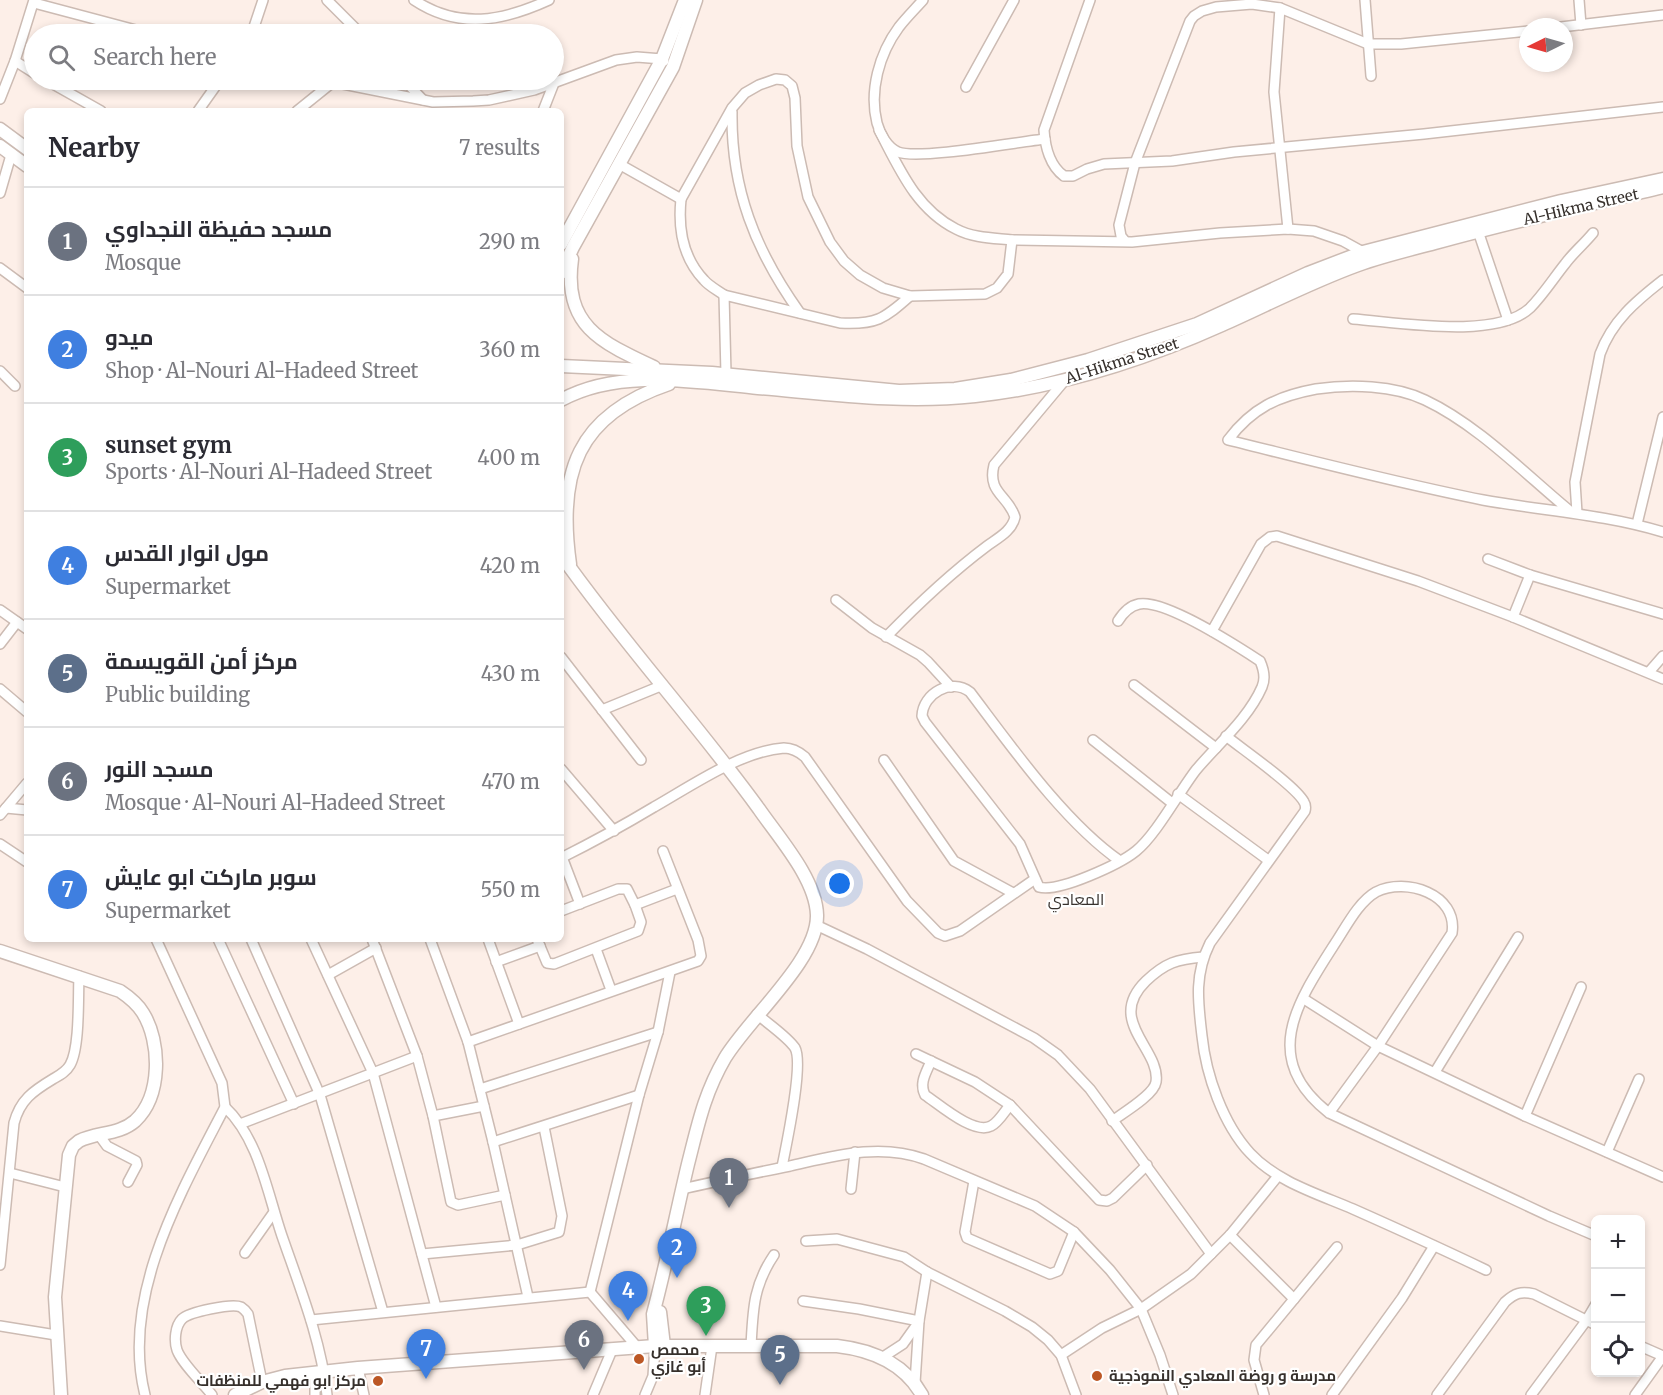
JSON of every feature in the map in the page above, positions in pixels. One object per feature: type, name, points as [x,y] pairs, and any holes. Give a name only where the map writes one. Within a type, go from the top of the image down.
[{"type":"street","points":[[255,24],[263,0]]},
{"type":"street","points":[[327,0],[351,24]]},
{"type":"street","points":[[414,0],[436,12],[452,17],[489,20],[513,15],[549,0]]},
{"type":"street","points":[[660,370],[605,342],[579,315],[574,305],[570,285],[564,228],[662,59],[685,0]]},
{"type":"street","points":[[567,246],[619,165],[673,67],[696,0]]},
{"type":"street","points":[[923,0],[898,27],[878,72],[873,94],[879,130],[918,200],[957,230],[976,236],[1011,240],[1125,241],[1288,229],[1314,231],[1363,252]]},
{"type":"street","points":[[966,87],[1014,0]]},
{"type":"street","points":[[1090,0],[1044,130],[1046,149],[1056,168],[1064,176],[1072,176],[1104,164],[1172,161],[1234,152],[1424,134],[1663,107]]},
{"type":"street","points":[[1365,0],[1371,76]]},
{"type":"street","points":[[1579,0],[1581,24]]},
{"type":"street","points":[[27,24],[34,2],[114,24]]},
{"type":"street","points":[[1125,241],[1121,236],[1119,225],[1135,163],[1194,16],[1202,11],[1216,7],[1263,4],[1280,8],[1368,44],[1401,44],[1519,32]]},
{"type":"street","points":[[1280,8],[1274,92],[1288,229]]},
{"type":"street","points":[[1573,25],[1663,15]]},
{"type":"street","points":[[0,99],[24,34]]},
{"type":"street","points":[[564,79],[616,60],[637,57],[662,59],[673,67]]},
{"type":"street","points":[[15,62],[24,67]]},
{"type":"street","points":[[910,296],[888,316],[859,324],[840,323],[724,294],[704,281],[691,262],[682,241],[679,220],[681,199],[732,108],[745,93],[776,79],[785,80],[792,86],[795,98],[797,146],[808,197],[830,242],[844,261],[860,275],[883,288],[910,296],[985,294],[998,288],[1008,274],[1011,240]]},
{"type":"street","points":[[64,90],[96,108]]},
{"type":"street","points":[[200,108],[213,90]]},
{"type":"street","points":[[301,108],[323,90]]},
{"type":"street","points":[[373,90],[433,102],[489,100],[532,90]]},
{"type":"street","points":[[414,90],[423,100]]},
{"type":"street","points":[[544,108],[551,90]]},
{"type":"street","points":[[429,108],[433,102]]},
{"type":"street","points":[[732,108],[735,168],[743,203],[765,259],[800,313]]},
{"type":"street","points":[[0,129],[24,147]]},
{"type":"street","points":[[879,130],[888,145],[898,152],[909,154],[1045,139]]},
{"type":"street","points":[[0,146],[24,164]]},
{"type":"street","points":[[0,193],[11,155]]},
{"type":"street","points":[[619,165],[681,199]]},
{"type":"street","name":"Al-Hikma Street","points":[[564,366],[726,374],[899,391],[955,389],[1011,380],[1088,360],[1197,324],[1308,273],[1363,252],[1561,201],[1663,179]]},
{"type":"street","name":"Al-Hikma Street","points":[[564,399],[602,385],[679,381],[913,400],[1002,393],[1096,372],[1170,346],[1220,327],[1310,284],[1359,265],[1478,231],[1663,187]]},
{"type":"street","points":[[1478,231],[1508,320]]},
{"type":"street","points":[[1353,319],[1466,327],[1486,325],[1520,316],[1530,308],[1593,233]]},
{"type":"street","points":[[0,268],[24,286]]},
{"type":"street","points":[[1574,512],[1575,482],[1600,354],[1606,336],[1619,320],[1663,280]]},
{"type":"street","points":[[724,294],[726,374]]},
{"type":"street","points":[[0,371],[15,386]]},
{"type":"street","points":[[886,637],[922,600],[1011,528],[1015,517],[993,483],[994,465],[1065,380]]},
{"type":"street","points":[[638,1347],[654,1309],[703,1102],[710,1084],[726,1056],[757,1014],[802,961],[816,925],[816,903],[806,878],[789,850],[727,766],[605,615],[565,559],[567,489],[573,465],[588,437],[621,405],[652,390],[679,381]]},
{"type":"street","points":[[1574,512],[1480,434],[1435,405],[1403,393],[1369,387],[1345,386],[1286,395],[1257,410],[1238,426],[1228,440],[1425,488],[1542,510],[1574,512],[1637,524],[1663,532]]},
{"type":"street","points":[[1637,524],[1663,417]]},
{"type":"street","points":[[1212,631],[1261,544],[1270,537],[1277,536],[1419,580],[1663,679]]},
{"type":"street","points":[[1488,559],[1530,575],[1663,614]]},
{"type":"street","points":[[1513,617],[1530,575]]},
{"type":"street","points":[[836,600],[886,637],[928,662],[951,687]]},
{"type":"street","points":[[1118,621],[1126,609],[1140,603],[1158,605],[1212,631],[1260,661],[1264,672],[1262,688],[1244,715],[1178,794],[1142,846],[1120,861],[1073,882],[1056,887],[1040,888],[1020,844],[922,716],[928,698],[938,691],[951,687],[964,688],[970,692],[1054,798],[1100,847],[1120,861]]},
{"type":"street","points":[[0,610],[24,627]]},
{"type":"street","points":[[0,644],[17,622]]},
{"type":"street","points":[[1649,672],[1663,656]]},
{"type":"street","points":[[564,661],[641,760]]},
{"type":"street","points":[[602,710],[663,685]]},
{"type":"street","points":[[1134,686],[1216,748]]},
{"type":"street","points":[[0,689],[24,709]]},
{"type":"street","points":[[1226,736],[1285,783],[1305,802],[1305,811],[1210,943],[1200,968],[1199,1002],[1204,1055],[1211,1081],[1224,1111],[1238,1136],[1256,1158],[1278,1176],[1486,1270]]},
{"type":"street","points":[[1093,740],[1172,803]]},
{"type":"street","points":[[564,856],[614,831],[727,766],[785,748],[799,752],[813,768],[908,901],[930,927],[942,934],[950,935],[960,931],[1035,879]]},
{"type":"street","points":[[884,760],[954,861],[1013,893]]},
{"type":"street","points":[[564,773],[614,831]]},
{"type":"street","points":[[3,812],[24,787]]},
{"type":"street","points":[[1178,794],[1268,860]]},
{"type":"street","points":[[3,812],[24,810]]},
{"type":"street","points":[[0,844],[24,860]]},
{"type":"street","points":[[468,1042],[611,990],[692,964],[701,956],[698,939],[663,851]]},
{"type":"street","points":[[564,862],[580,904]]},
{"type":"street","points":[[1329,1113],[1378,1046],[1452,933],[1453,923],[1450,913],[1431,893],[1410,887],[1394,887],[1375,893],[1362,905],[1335,944],[1318,970],[1291,1025],[1292,1061],[1300,1084],[1308,1095],[1329,1113],[1591,1234]]},
{"type":"street","points":[[496,962],[538,943],[544,960],[549,965],[596,949],[638,931],[641,922],[629,891],[622,888],[564,910]]},
{"type":"street","points":[[635,904],[677,889]]},
{"type":"street","points":[[816,925],[867,949],[1048,1047],[1090,1089],[1211,1254]]},
{"type":"street","points":[[1435,1072],[1518,938]]},
{"type":"street","points":[[153,942],[161,951]]},
{"type":"street","points":[[145,1395],[138,1358],[138,1338],[141,1315],[154,1263],[187,1180],[225,1107],[222,1083],[157,942]]},
{"type":"street","points":[[219,942],[294,1104]]},
{"type":"street","points":[[252,942],[321,1095],[383,1312]]},
{"type":"street","points":[[312,942],[373,1073],[436,1307]]},
{"type":"street","points":[[431,942],[468,1042],[528,1297]]},
{"type":"street","points":[[489,942],[519,1024]]},
{"type":"street","points":[[328,975],[374,944],[417,1056],[453,1204],[458,1205],[505,1195]]},
{"type":"street","points":[[596,949],[611,990]]},
{"type":"street","points":[[0,951],[120,991],[135,1002],[143,1013],[154,1040],[152,1088],[148,1104],[141,1114],[125,1128],[79,1141],[71,1150],[65,1187],[56,1297],[56,1335],[61,1395]]},
{"type":"street","points":[[1112,1121],[1143,1099],[1154,1088],[1156,1082],[1153,1064],[1133,1024],[1132,1008],[1138,989],[1165,965],[1181,959],[1203,957]]},
{"type":"street","points":[[590,1292],[639,1095],[658,1032],[670,972]]},
{"type":"street","points":[[0,1265],[14,1123],[23,1102],[33,1091],[66,1071],[72,1062],[79,976]]},
{"type":"street","points":[[1525,1116],[1581,987]]},
{"type":"street","points":[[1304,999],[1378,1046],[1525,1116],[1663,1177]]},
{"type":"street","points":[[757,1014],[795,1048],[797,1056],[797,1075],[783,1167]]},
{"type":"street","points":[[480,1089],[658,1032]]},
{"type":"street","points":[[916,1054],[975,1082],[1010,1105],[1099,1200],[1107,1201],[1113,1198],[1147,1165]]},
{"type":"street","points":[[240,1124],[321,1095],[417,1056]]},
{"type":"street","points":[[931,1061],[922,1083],[925,1095],[972,1126],[981,1129],[993,1126],[1010,1105]]},
{"type":"street","points":[[1607,1152],[1639,1079]]},
{"type":"street","points":[[493,1142],[639,1095]]},
{"type":"street","points":[[433,1116],[484,1106]]},
{"type":"street","points":[[225,1107],[240,1124],[258,1159],[311,1320],[320,1372],[327,1395]]},
{"type":"street","points":[[422,1254],[517,1245],[559,1232],[562,1216],[544,1127]]},
{"type":"street","points":[[99,1135],[107,1146],[136,1161],[137,1165],[128,1182]]},
{"type":"street","points":[[682,1189],[855,1152],[891,1151],[908,1153],[1035,1206],[1074,1232],[1110,1270],[1141,1310],[1160,1355],[1173,1395]]},
{"type":"street","points":[[851,1189],[855,1152]]},
{"type":"street","points":[[10,1173],[65,1187]]},
{"type":"street","points":[[1061,1355],[1102,1328],[1141,1310],[1191,1274],[1230,1235],[1278,1176]]},
{"type":"street","points":[[974,1181],[965,1232],[967,1238],[1050,1274],[1058,1271],[1074,1232]]},
{"type":"street","points":[[245,1253],[274,1212]]},
{"type":"street","points":[[1230,1235],[1294,1299]]},
{"type":"street","points":[[806,1241],[837,1239],[904,1257],[927,1272],[1005,1311],[1032,1327],[1061,1355],[1076,1395]]},
{"type":"street","points":[[1332,1395],[1402,1298],[1434,1246]]},
{"type":"street","points":[[1264,1395],[1255,1369],[1256,1345],[1337,1247]]},
{"type":"street","points":[[751,1346],[758,1284],[762,1272],[774,1255]]},
{"type":"street","points":[[915,1383],[919,1321],[927,1272]]},
{"type":"street","points":[[1437,1395],[1504,1302],[1516,1293],[1523,1291],[1534,1294],[1591,1323]]},
{"type":"street","points":[[311,1320],[590,1292]]},
{"type":"street","points":[[590,1292],[638,1347]]},
{"type":"street","points":[[803,1301],[919,1321]]},
{"type":"street","points":[[212,1395],[177,1350],[177,1329],[180,1321],[189,1314],[231,1306],[245,1310],[248,1314],[262,1382]]},
{"type":"street","points":[[645,1395],[653,1376],[659,1346],[660,1313],[654,1309]]},
{"type":"street","points":[[1531,1395],[1591,1312]]},
{"type":"street","points":[[883,1358],[903,1344],[919,1321]]},
{"type":"street","points":[[0,1326],[56,1335]]},
{"type":"street","points":[[235,1395],[248,1393],[262,1382],[285,1376],[358,1368],[659,1346],[837,1346],[865,1351],[883,1358],[900,1368],[915,1383],[922,1395]]},
{"type":"street","points":[[705,1395],[712,1346]]},
{"type":"street","points":[[1635,1395],[1663,1356],[1645,1348]]},
{"type":"street","points":[[593,1395],[612,1350]]},
{"type":"street","points":[[358,1368],[364,1395]]},
{"type":"street","points":[[315,1395],[320,1372]]},
{"type":"place","name":"مسجد حفيظة النجداوي","points":[[729,1208]]},
{"type":"place","name":"ميدو","points":[[677,1278]]},
{"type":"place","name":"مول انوار القدس","points":[[628,1321]]},
{"type":"place","name":"sunset gym","points":[[706,1336]]},
{"type":"place","name":"محمص أبو غازي","points":[[639,1359]]},
{"type":"place","name":"مسجد النور","points":[[584,1370]]},
{"type":"place","name":"مدرسة و روضة المعادي النموذجية","points":[[1097,1376]]},
{"type":"place","name":"سوبر ماركت ابو عايش","points":[[426,1379]]},
{"type":"place","name":"مركز ابو فهمي للمنظفات","points":[[378,1381]]},
{"type":"place","name":"مركز أمن القويسمة","points":[[780,1385]]},
{"type":"district","name":"المعادي","points":[[1076,899]]}]
